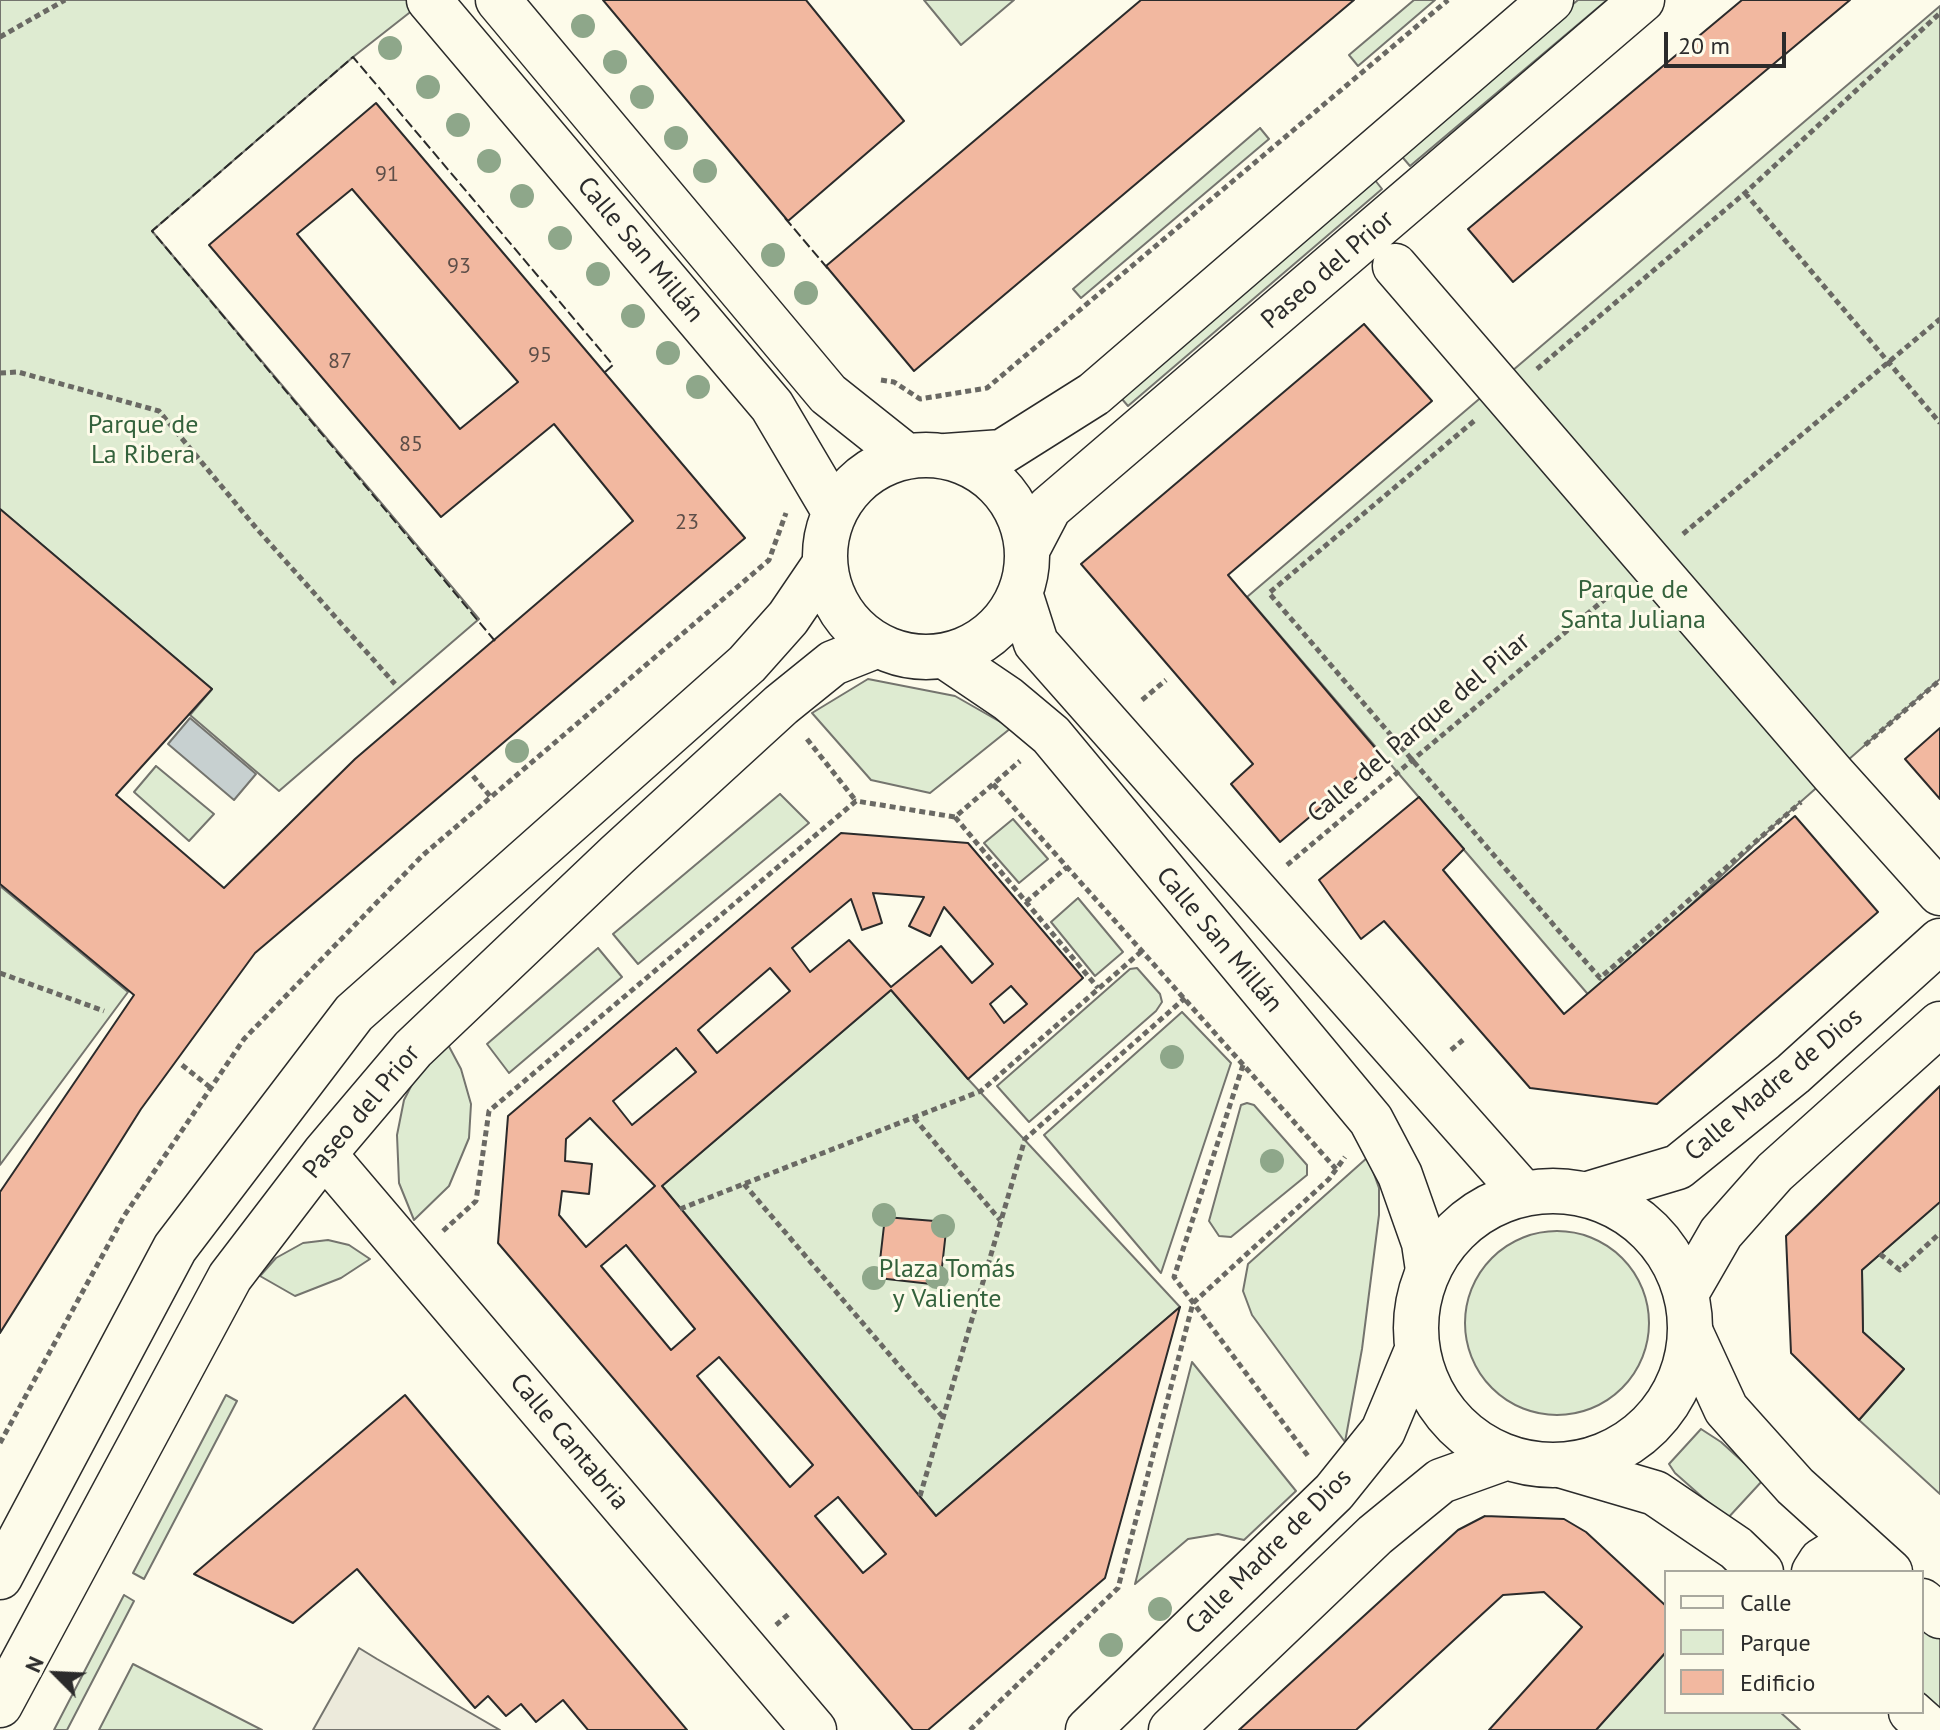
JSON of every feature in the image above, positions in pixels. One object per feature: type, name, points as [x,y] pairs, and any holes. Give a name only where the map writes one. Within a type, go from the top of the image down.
[{"type":"street","name":"Calle San Millán","points":[[429,0],[772,406],[834,511]]},
{"type":"street","name":"Calle San Millán","points":[[498,0],[828,394],[926,456]]},
{"type":"street","points":[[926,456],[977,468],[1003,490],[1020,517],[1027,550],[1027,572],[1020,593],[1003,623],[977,644],[946,657],[910,657],[876,646],[850,625],[832,597],[824,565],[826,537],[834,511],[853,485],[877,467],[926,456],[1002,452],[1094,394],[1551,0]]},
{"type":"street","name":"Paseo del Prior","points":[[1027,550],[1049,508],[1642,0]]},
{"type":"street","points":[[1395,266],[1833,774],[1940,893]]},
{"type":"street","points":[[0,1577],[175,1248],[354,1013],[747,664],[788,618],[824,565]]},
{"type":"street","points":[[1020,593],[1036,643],[1523,1193]]},
{"type":"street","name":"Paseo del Prior","points":[[0,1705],[230,1277],[324,1154],[413,1049],[781,705],[833,663],[876,646]]},
{"type":"street","name":"Calle San Millán","points":[[946,657],[1008,699],[1051,735],[1371,1120],[1400,1175],[1424,1243],[1428,1270]]},
{"type":"street","name":"Calle Madre de Dios","points":[[1588,1194],[1678,1167],[1793,1074],[1940,941]]},
{"type":"street","points":[[1563,1466],[1609,1455],[1650,1427],[1678,1388],[1689,1313],[1721,1233],[1775,1172],[1940,1024]]},
{"type":"street","name":"Calle Cantabria","points":[[324,1154],[814,1730]]},
{"type":"street","points":[[1759,1570],[1736,1548],[1655,1493],[1563,1466],[1505,1458],[1483,1448],[1447,1417],[1433,1396],[1417,1350],[1420,1291],[1428,1270],[1457,1229],[1489,1205],[1523,1193],[1559,1189],[1588,1194],[1613,1203],[1652,1231],[1689,1313],[1726,1409],[1795,1486],[1877,1561]]},
{"type":"street","name":"Calle Madre de Dios","points":[[1088,1730],[1334,1492],[1383,1431],[1417,1350]]},
{"type":"street","points":[[1171,1730],[1375,1535],[1441,1481],[1505,1458]]},
{"type":"street","points":[[1815,1570],[1821,1561],[1837,1551],[1877,1561]]},
{"type":"street","points":[[1924,1603],[1940,1616]]},
{"type":"street","points":[[1913,1714],[1931,1730]]},
{"type":"path","points":[[0,37],[65,0]]},
{"type":"path","points":[[828,394],[854,376],[894,382],[920,399],[987,388],[1448,0]]},
{"type":"path","points":[[1940,13],[1745,193],[1269,593],[1600,978],[1940,680]]},
{"type":"path","points":[[1745,193],[1940,423]]},
{"type":"path","name":"Calle del Parque del Pilar","points":[[1256,890],[1940,319]]},
{"type":"path","points":[[0,373],[18,372],[159,411],[257,529],[395,684]]},
{"type":"path","points":[[781,705],[856,801],[955,817],[1098,988]]},
{"type":"path","points":[[955,817],[1051,735]]},
{"type":"path","points":[[473,776],[490,796]]},
{"type":"path","points":[[993,784],[1336,1169]]},
{"type":"path","points":[[413,1258],[476,1201],[489,1111],[856,801]]},
{"type":"path","points":[[1026,902],[1067,867]]},
{"type":"path","points":[[680,1209],[981,1091],[1143,950]]},
{"type":"path","points":[[0,973],[104,1011]]},
{"type":"path","points":[[920,1496],[1025,1139],[1185,998]]},
{"type":"path","points":[[182,1065],[211,1088]]},
{"type":"path","points":[[1243,1065],[1174,1277],[1334,1492]]},
{"type":"path","points":[[914,1118],[1000,1221]]},
{"type":"path","points":[[970,1730],[1118,1588],[1193,1303],[1336,1169],[1371,1120]]},
{"type":"path","points":[[744,1184],[943,1417]]},
{"type":"path","points":[[1880,1254],[1900,1270],[1940,1233]]},
{"type":"green space","name":"Parque de La Ribera","points":[[0,0],[413,0],[418,6],[353,57],[152,231],[479,619],[279,791],[190,715],[212,689],[0,509]]},
{"type":"green space","points":[[924,0],[1014,0],[961,45]]},
{"type":"green space","points":[[1414,0],[1435,0],[1358,66],[1349,55]]},
{"type":"green space","points":[[1578,0],[1607,0],[1410,166],[1398,152]]},
{"type":"green space","name":"Parque de Santa Juliana","points":[[1940,6],[1940,679],[1780,820],[1592,999],[1247,597]]},
{"type":"green space","points":[[1260,128],[1269,139],[1081,298],[1073,289]]},
{"type":"green space","points":[[1371,175],[1382,189],[1128,406],[1115,391]]},
{"type":"green space","points":[[868,679],[955,696],[1011,728],[930,793],[871,780],[812,713]]},
{"type":"green space","points":[[156,766],[214,814],[189,841],[134,792]]},
{"type":"green space","points":[[780,794],[809,823],[638,964],[613,934]]},
{"type":"green space","points":[[1013,819],[1048,859],[1019,883],[984,843]]},
{"type":"green space","points":[[0,886],[128,992],[0,1165]]},
{"type":"green space","points":[[1078,898],[1123,952],[1095,976],[1051,922]]},
{"type":"green space","points":[[598,948],[622,977],[509,1073],[487,1044]]},
{"type":"green space","points":[[1137,968],[1160,994],[1162,1002],[1156,1011],[1029,1122],[997,1086],[1130,969]]},
{"type":"green space","name":"Plaza Tomás y Valiente","points":[[891,990],[968,1079],[1180,1307],[936,1516],[662,1186]]},
{"type":"green space","points":[[1182,1012],[1231,1063],[1161,1273],[1044,1135]]},
{"type":"green space","points":[[445,1039],[461,1069],[471,1104],[469,1138],[449,1186],[414,1220],[399,1183],[397,1135],[404,1100],[424,1061]]},
{"type":"green space","points":[[1241,1105],[1254,1105],[1307,1165],[1307,1175],[1231,1237],[1219,1236],[1209,1221]]},
{"type":"green space","points":[[1368,1157],[1379,1188],[1379,1215],[1362,1349],[1345,1442],[1252,1315],[1243,1291],[1248,1264]]},
{"type":"green space","points":[[1940,1202],[1940,1494],[1859,1420],[1904,1369],[1863,1332],[1862,1270]]},
{"type":"green space","points":[[1557,1231],[1592,1238],[1622,1258],[1642,1288],[1649,1323],[1642,1358],[1622,1388],[1592,1408],[1557,1415],[1522,1408],[1492,1388],[1472,1358],[1465,1323],[1472,1288],[1492,1258],[1522,1238]]},
{"type":"green space","points":[[328,1240],[349,1245],[370,1259],[341,1278],[295,1296],[260,1276],[276,1258],[303,1243]]},
{"type":"green space","points":[[1192,1362],[1296,1491],[1244,1540],[1218,1534],[1188,1539],[1135,1584]]},
{"type":"green space","points":[[226,1395],[237,1401],[144,1579],[133,1573]]},
{"type":"green space","points":[[1701,1429],[1721,1442],[1763,1480],[1727,1519],[1675,1473],[1669,1464]]},
{"type":"green space","points":[[124,1595],[134,1601],[67,1730],[54,1730]]},
{"type":"green space","points":[[1924,1623],[1940,1637],[1940,1713],[1924,1698]]},
{"type":"green space","points":[[1664,1654],[1664,1714],[1782,1714],[1800,1730],[1596,1730]]},
{"type":"green space","points":[[133,1664],[262,1730],[99,1730]]},
{"type":"shaded area","points":[[190,718],[256,774],[234,800],[168,744]]},
{"type":"shaded area","points":[[359,1648],[377,1659],[500,1730],[313,1730]]},
{"type":"building","points":[[603,0],[806,0],[904,121],[788,221]]},
{"type":"building","points":[[1141,0],[1354,0],[914,371],[826,266]]},
{"type":"building","points":[[1742,0],[1850,0],[1513,282],[1468,229]]},
{"type":"building","points":[[376,103],[745,538],[255,953],[141,1109],[0,1333],[0,1192],[134,995],[0,884],[0,509],[212,689],[116,795],[224,888],[355,759],[633,521],[554,424],[441,517],[209,245]],"holes":[[[352,189],[518,382],[460,429],[297,234]]]},
{"type":"building","points":[[1364,324],[1432,401],[1228,575],[1382,756],[1280,842],[1231,784],[1253,764],[1081,564]]},
{"type":"building","points":[[1940,728],[1940,799],[1905,759]]},
{"type":"building","points":[[1419,797],[1464,849],[1443,870],[1564,1014],[1795,816],[1878,912],[1657,1104],[1530,1088],[1384,921],[1361,939],[1319,880]]},
{"type":"building","points":[[841,833],[968,843],[1083,978],[968,1079],[891,990],[662,1186],[936,1516],[1180,1307],[1105,1578],[928,1730],[913,1730],[498,1243],[508,1116]],"holes":[[[873,893],[924,897],[909,926],[930,936],[944,907],[993,964],[972,983],[941,946],[891,987],[849,940],[810,972],[792,948],[851,899],[862,930],[882,923]],[[770,968],[790,991],[717,1053],[698,1030]],[[1011,986],[1027,1004],[1004,1023],[990,1004]],[[676,1048],[696,1072],[632,1125],[613,1101]],[[590,1118],[655,1186],[586,1247],[559,1215],[562,1191],[589,1194],[592,1164],[565,1161],[566,1139]],[[626,1245],[695,1329],[671,1350],[601,1266]],[[719,1357],[813,1465],[790,1487],[697,1376]],[[838,1497],[886,1554],[863,1573],[815,1516]]]},
{"type":"building","points":[[1940,1086],[1940,1202],[1862,1270],[1863,1332],[1904,1369],[1859,1420],[1791,1353],[1786,1236]]},
{"type":"building","points":[[885,1217],[947,1222],[940,1285],[878,1278]]},
{"type":"building","points":[[405,1395],[687,1730],[588,1730],[563,1700],[536,1722],[521,1704],[506,1716],[488,1696],[475,1708],[357,1569],[293,1623],[194,1574]]},
{"type":"building","points":[[1485,1516],[1564,1519],[1586,1532],[1664,1604],[1664,1654],[1596,1730],[1489,1730],[1582,1627],[1544,1592],[1503,1595],[1356,1730],[1239,1730],[1458,1530]]},
{"type":"fence","points":[[495,641],[152,231],[353,57],[613,365],[605,372]]},
{"type":"fence","points":[[785,218],[829,270]]}]
